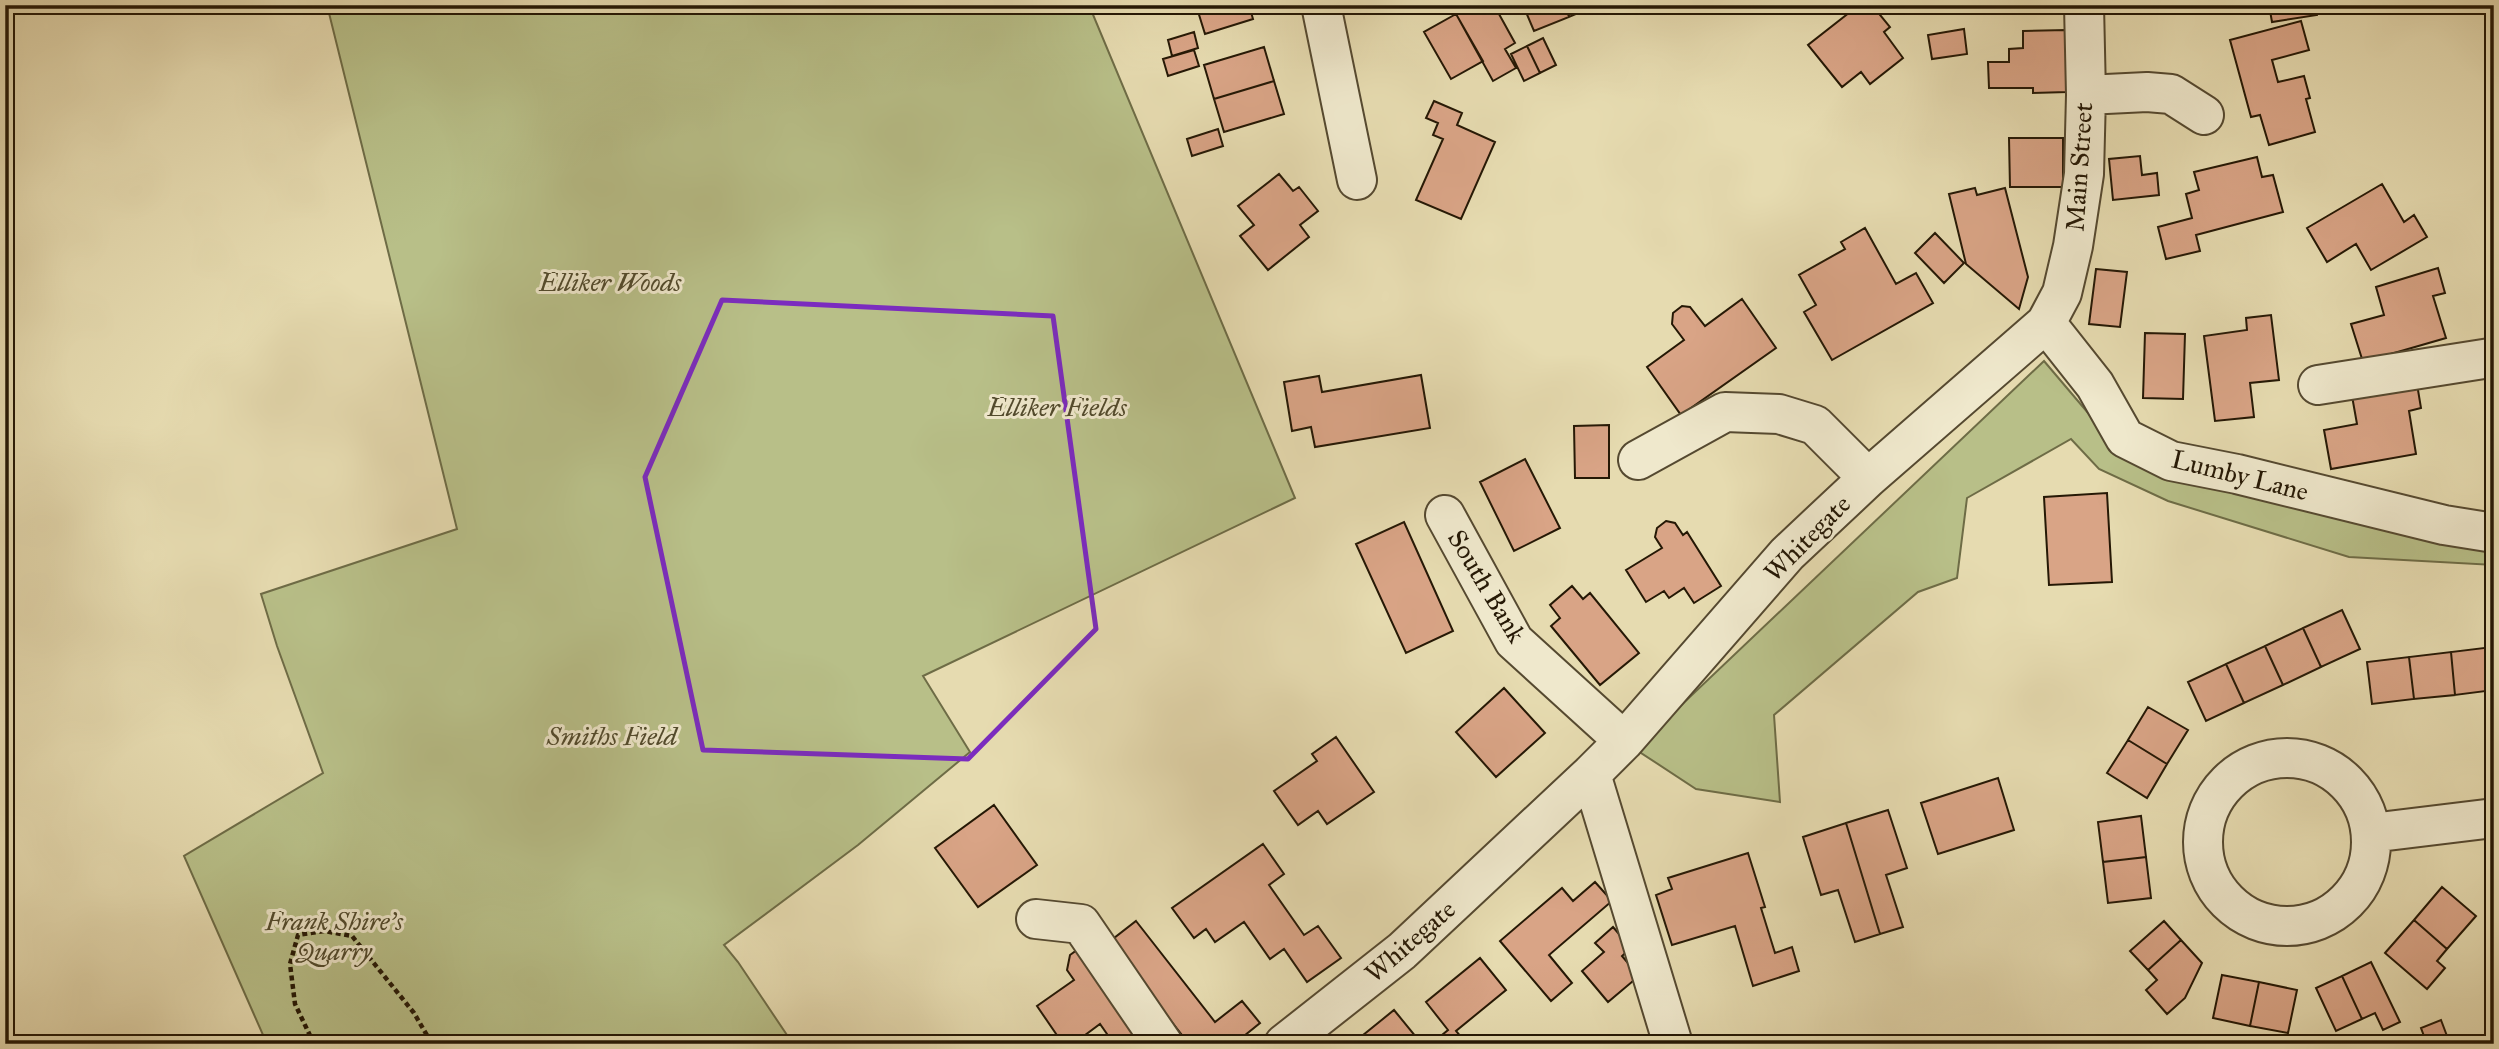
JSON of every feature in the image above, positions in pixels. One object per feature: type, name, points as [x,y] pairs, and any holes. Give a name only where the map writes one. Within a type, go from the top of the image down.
[{"type":"street","name":"Main Street","points":[[2046,323],[2062,293],[2073,246],[2084,174],[2084,5]]},
{"type":"street","points":[[1331,9],[1357,180]]},
{"type":"street","points":[[2085,95],[2147,92],[2171,94],[2204,116]]},
{"type":"street","name":"Whitegate","points":[[1284,1044],[1402,951],[1591,774],[1787,554],[1868,478],[2046,323]]},
{"type":"street","name":"Lumby Lane","points":[[2046,323],[2095,385],[2125,438],[2171,461],[2237,474],[2444,525],[2494,533]]},
{"type":"street","points":[[2318,385],[2490,358],[2494,360]]},
{"type":"street","points":[[1638,460],[1725,412],[1779,414],[1815,425],[1868,478]]},
{"type":"street","name":"South Bank","points":[[1445,515],[1514,640],[1624,740]]},
{"type":"street","points":[[2274,759],[2308,761],[2338,775],[2354,792],[2365,811],[2371,833],[2370,855],[2365,875],[2353,894],[2338,909],[2319,920],[2298,925],[2277,926],[2255,920],[2236,909],[2221,894],[2209,876],[2203,855],[2203,833],[2208,812],[2218,793],[2233,777],[2253,765],[2274,759]]},
{"type":"street","points":[[1591,774],[1673,1044]]},
{"type":"street","points":[[2371,833],[2494,818]]},
{"type":"street","points":[[1036,919],[1081,924],[1163,1044]]},
{"type":"path","points":[[314,1044],[295,1004],[290,964],[298,935],[324,931],[352,936],[414,1013],[432,1044]]},
{"type":"highlighted area","points":[[722,300],[1053,316],[1096,629],[968,759],[703,750],[645,477]]},
{"type":"green space","points":[[327,5],[1089,5],[1295,498],[923,676],[970,752],[858,845],[724,945],[793,1044],[267,1044],[184,856],[323,773],[261,594],[457,529]]},
{"type":"green space","points":[[2044,361],[2128,460],[2494,552],[2494,565],[2349,557],[2168,501],[2099,469],[2071,439],[1967,498],[1957,578],[1918,592],[1774,715],[1780,802],[1696,789],[1635,749]]},
{"type":"building","points":[[1196,5],[1249,5],[1253,19],[1205,34]]},
{"type":"building","points":[[1472,5],[1494,5],[1515,43],[1505,49],[1516,68],[1493,81],[1456,14]]},
{"type":"building","points":[[1523,5],[1565,5],[1569,17],[1534,31]]},
{"type":"building","points":[[1565,5],[1597,5],[1569,17]]},
{"type":"building","points":[[1859,5],[1872,5],[1890,27],[1884,32],[1903,58],[1870,84],[1861,72],[1842,87],[1808,45]]},
{"type":"building","points":[[2269,5],[2316,5],[2317,15],[2272,22]]},
{"type":"building","points":[[1456,14],[1483,61],[1451,79],[1424,32]]},
{"type":"building","points":[[2301,21],[2309,50],[2272,60],[2278,82],[2304,76],[2310,98],[2306,99],[2315,132],[2269,145],[2260,115],[2251,117],[2230,40]]},
{"type":"building","points":[[1964,29],[1967,54],[1932,59],[1928,35]]},
{"type":"building","points":[[2066,30],[2067,92],[2033,93],[2033,88],[1989,88],[1988,62],[2009,62],[2009,49],[2023,48],[2023,31]]},
{"type":"building","points":[[1194,32],[1198,48],[1172,56],[1168,40]]},
{"type":"building","points":[[1543,38],[1556,65],[1540,73],[1527,46]]},
{"type":"building","points":[[1527,46],[1540,73],[1524,81],[1511,54]]},
{"type":"building","points":[[1264,47],[1274,81],[1214,99],[1204,65]]},
{"type":"building","points":[[1194,50],[1199,66],[1168,76],[1163,59]]},
{"type":"building","points":[[1274,81],[1284,114],[1224,132],[1214,99]]},
{"type":"building","points":[[1434,101],[1462,113],[1457,125],[1495,142],[1461,219],[1416,200],[1443,139],[1433,135],[1438,123],[1426,118]]},
{"type":"building","points":[[1218,129],[1223,146],[1192,156],[1187,139]]},
{"type":"building","points":[[2009,138],[2063,138],[2063,187],[2010,187]]},
{"type":"building","points":[[2140,156],[2142,175],[2157,173],[2159,195],[2113,200],[2109,159]]},
{"type":"building","points":[[2257,157],[2262,177],[2273,175],[2283,212],[2196,235],[2200,251],[2166,259],[2158,227],[2192,218],[2186,194],[2199,190],[2194,172]]},
{"type":"building","points":[[1279,174],[1293,191],[1299,187],[1318,211],[1300,225],[1309,237],[1268,270],[1240,236],[1254,225],[1238,206]]},
{"type":"building","points":[[2382,184],[2404,222],[2414,215],[2427,237],[2371,270],[2356,244],[2327,262],[2307,228]]},
{"type":"building","points":[[1975,188],[1977,195],[2005,188],[2028,277],[2019,309],[1966,264],[1949,194]]},
{"type":"building","points":[[1865,228],[1896,284],[1916,273],[1933,303],[1832,360],[1804,312],[1816,305],[1799,275],[1845,249],[1841,242]]},
{"type":"building","points":[[1935,233],[1964,263],[1944,283],[1915,253]]},
{"type":"building","points":[[2438,268],[2445,293],[2433,296],[2446,338],[2363,362],[2351,324],[2384,315],[2376,287]]},
{"type":"building","points":[[2096,269],[2127,272],[2120,327],[2089,324]]},
{"type":"building","points":[[1742,299],[1776,348],[1681,415],[1647,367],[1684,340],[1672,324],[1673,313],[1682,306],[1690,307],[1705,326]]},
{"type":"building","points":[[2271,315],[2279,380],[2250,383],[2254,417],[2215,421],[2204,336],[2247,330],[2246,318]]},
{"type":"building","points":[[2145,333],[2185,334],[2183,399],[2143,398]]},
{"type":"building","points":[[1421,375],[1430,428],[1315,447],[1311,427],[1292,431],[1284,382],[1319,376],[1322,392]]},
{"type":"building","points":[[2417,384],[2421,408],[2409,411],[2416,454],[2331,469],[2324,430],[2357,424],[2352,396]]},
{"type":"building","points":[[1609,425],[1609,478],[1575,478],[1574,426]]},
{"type":"building","points":[[1525,459],[1560,528],[1514,551],[1480,482]]},
{"type":"building","points":[[2107,493],[2112,582],[2049,585],[2044,497]]},
{"type":"building","points":[[1666,521],[1675,523],[1683,535],[1687,532],[1721,586],[1694,603],[1684,588],[1669,598],[1664,591],[1646,602],[1626,570],[1662,548],[1655,537],[1657,528]]},
{"type":"building","points":[[1404,522],[1453,631],[1406,653],[1356,544]]},
{"type":"building","points":[[1572,586],[1583,599],[1590,593],[1639,653],[1600,685],[1551,626],[1560,618],[1550,605]]},
{"type":"building","points":[[2342,610],[2360,649],[2321,667],[2303,628]]},
{"type":"building","points":[[2303,628],[2321,667],[2283,685],[2265,646]]},
{"type":"building","points":[[2265,646],[2283,685],[2244,703],[2226,664]]},
{"type":"building","points":[[2492,647],[2494,690],[2455,695],[2451,652]]},
{"type":"building","points":[[2451,652],[2455,695],[2414,699],[2409,657]]},
{"type":"building","points":[[2409,657],[2414,699],[2372,704],[2367,662]]},
{"type":"building","points":[[2226,664],[2244,703],[2206,721],[2188,682]]},
{"type":"building","points":[[1504,688],[1545,733],[1496,777],[1456,732]]},
{"type":"building","points":[[2148,707],[2188,730],[2167,764],[2128,740]]},
{"type":"building","points":[[1336,737],[1374,792],[1327,824],[1318,811],[1298,825],[1274,791],[1317,761],[1312,754]]},
{"type":"building","points":[[2128,740],[2167,764],[2147,798],[2107,773]]},
{"type":"building","points":[[1998,778],[2014,830],[1938,854],[1921,803]]},
{"type":"building","points":[[994,805],[1037,865],[978,907],[935,848]]},
{"type":"building","points":[[1888,810],[1907,868],[1886,875],[1903,927],[1880,934],[1846,823]]},
{"type":"building","points":[[2141,816],[2146,857],[2103,862],[2098,822]]},
{"type":"building","points":[[1846,823],[1880,934],[1855,942],[1838,890],[1821,895],[1803,837]]},
{"type":"building","points":[[1263,844],[1284,874],[1269,885],[1304,935],[1318,926],[1341,958],[1307,982],[1284,949],[1270,959],[1244,922],[1215,942],[1206,929],[1194,938],[1172,908]]},
{"type":"building","points":[[1748,853],[1765,907],[1761,908],[1775,953],[1792,947],[1799,971],[1753,986],[1735,926],[1672,945],[1656,895],[1672,889],[1668,878]]},
{"type":"building","points":[[2146,857],[2151,898],[2108,903],[2103,862]]},
{"type":"building","points":[[1595,882],[1612,901],[1549,955],[1572,983],[1551,1001],[1500,941],[1562,888],[1573,901]]},
{"type":"building","points":[[2442,887],[2476,916],[2447,949],[2414,920]]},
{"type":"building","points":[[2414,920],[2447,949],[2437,961],[2445,968],[2427,989],[2385,953]]},
{"type":"building","points":[[1136,921],[1215,1022],[1242,1001],[1260,1023],[1234,1044],[1189,1044],[1109,942]]},
{"type":"building","points":[[2164,921],[2181,940],[2148,970],[2130,951]]},
{"type":"building","points":[[1613,927],[1631,948],[1622,956],[1639,976],[1608,1002],[1582,971],[1604,952],[1595,943]]},
{"type":"building","points":[[2181,940],[2202,963],[2185,998],[2167,1014],[2146,990],[2157,980],[2148,970]]},
{"type":"building","points":[[1077,950],[1137,1033],[1121,1044],[1114,1044],[1100,1024],[1073,1044],[1063,1044],[1037,1006],[1074,980],[1067,970],[1070,955]]},
{"type":"building","points":[[1480,958],[1506,990],[1456,1031],[1467,1044],[1431,1044],[1448,1030],[1426,1002]]},
{"type":"building","points":[[2371,962],[2400,1022],[2383,1030],[2375,1013],[2362,1019],[2342,976]]},
{"type":"building","points":[[2222,975],[2259,982],[2250,1026],[2213,1018]]},
{"type":"building","points":[[2342,976],[2362,1019],[2336,1031],[2316,988]]},
{"type":"building","points":[[2259,982],[2297,990],[2288,1033],[2250,1026]]},
{"type":"building","points":[[1394,1010],[1421,1043],[1352,1044]]},
{"type":"building","points":[[2441,1020],[2450,1044],[2427,1044],[2421,1028]]},
{"type":"park label","name":"Elliker Woods","points":[[610,282]]},
{"type":"park label","name":"Elliker Fields","points":[[1057,407]]},
{"type":"park label","name":"Smiths Field","points":[[612,736]]},
{"type":"park label","name":"Frank Shire's Quarry","points":[[334,936]]}]
